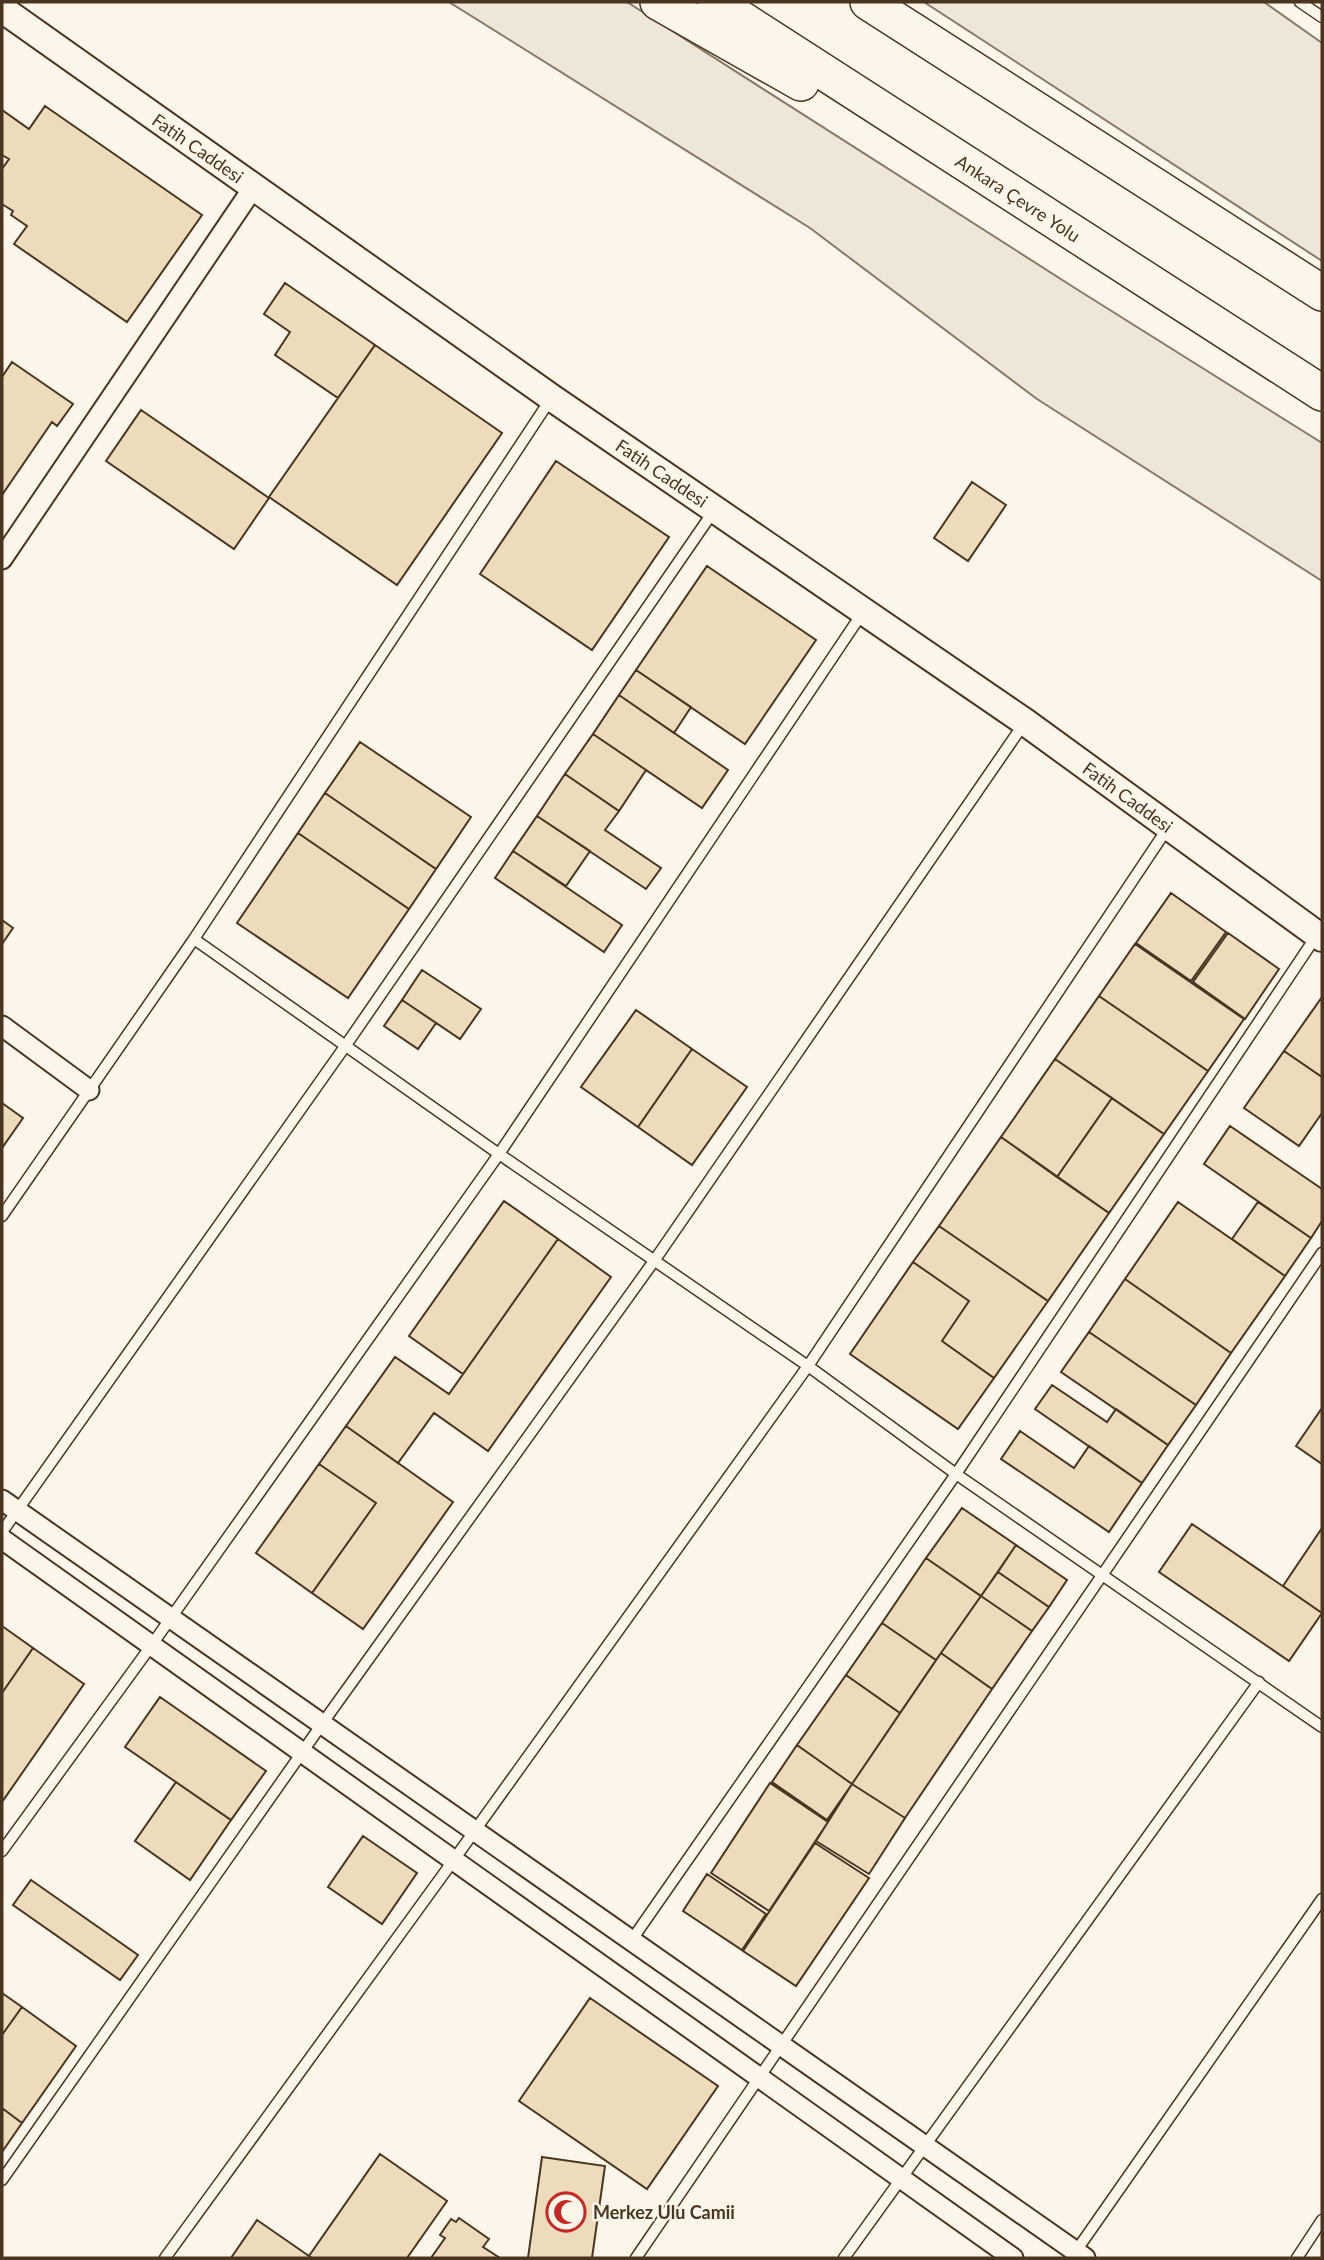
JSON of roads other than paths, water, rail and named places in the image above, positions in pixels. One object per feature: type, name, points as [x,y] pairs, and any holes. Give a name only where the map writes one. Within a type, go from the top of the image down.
[{"type":"highway","points":[[658,2],[1140,277]]},
{"type":"highway","name":"Ankara Çevre Yolu","points":[[715,2],[1322,393]]},
{"type":"highway","points":[[868,2],[1322,293]]},
{"type":"highway","points":[[883,2],[1043,116]]},
{"type":"street","name":"Fatih Caddesi","points":[[2,9],[552,398],[1025,722],[1320,936]]},
{"type":"street","points":[[2,559],[253,188]]},
{"type":"street","points":[[2,1026],[89,1090]]},
{"type":"street","points":[[9,1505],[923,2145],[1077,2256]]},
{"type":"street","points":[[2,1539],[1013,2258]]},
{"type":"lane","points":[[1300,2],[1322,17]]},
{"type":"lane","points":[[2,1216],[194,939],[552,398]]},
{"type":"lane","points":[[2,1532],[9,1505],[346,1045],[715,508]]},
{"type":"lane","points":[[2,1851],[171,1618],[499,1154],[863,611]]},
{"type":"lane","points":[[2,2179],[304,1754],[322,1724],[654,1261],[1025,722]]},
{"type":"lane","points":[[165,2258],[808,1366],[1169,826]]},
{"type":"lane","points":[[631,1941],[956,1474],[1320,936]]},
{"type":"lane","points":[[194,939],[499,1154],[808,1366],[956,1474],[1322,1727]]},
{"type":"lane","points":[[636,2258],[1322,1253]]},
{"type":"lane","points":[[844,2258],[1259,1682]]},
{"type":"lane","points":[[1077,2256],[1322,1899]]},
{"type":"lane","points":[[1297,2258],[1322,2220]]},
{"type":"place","name":"Merkez Ulu Camii","points":[[566,2212]]}]
